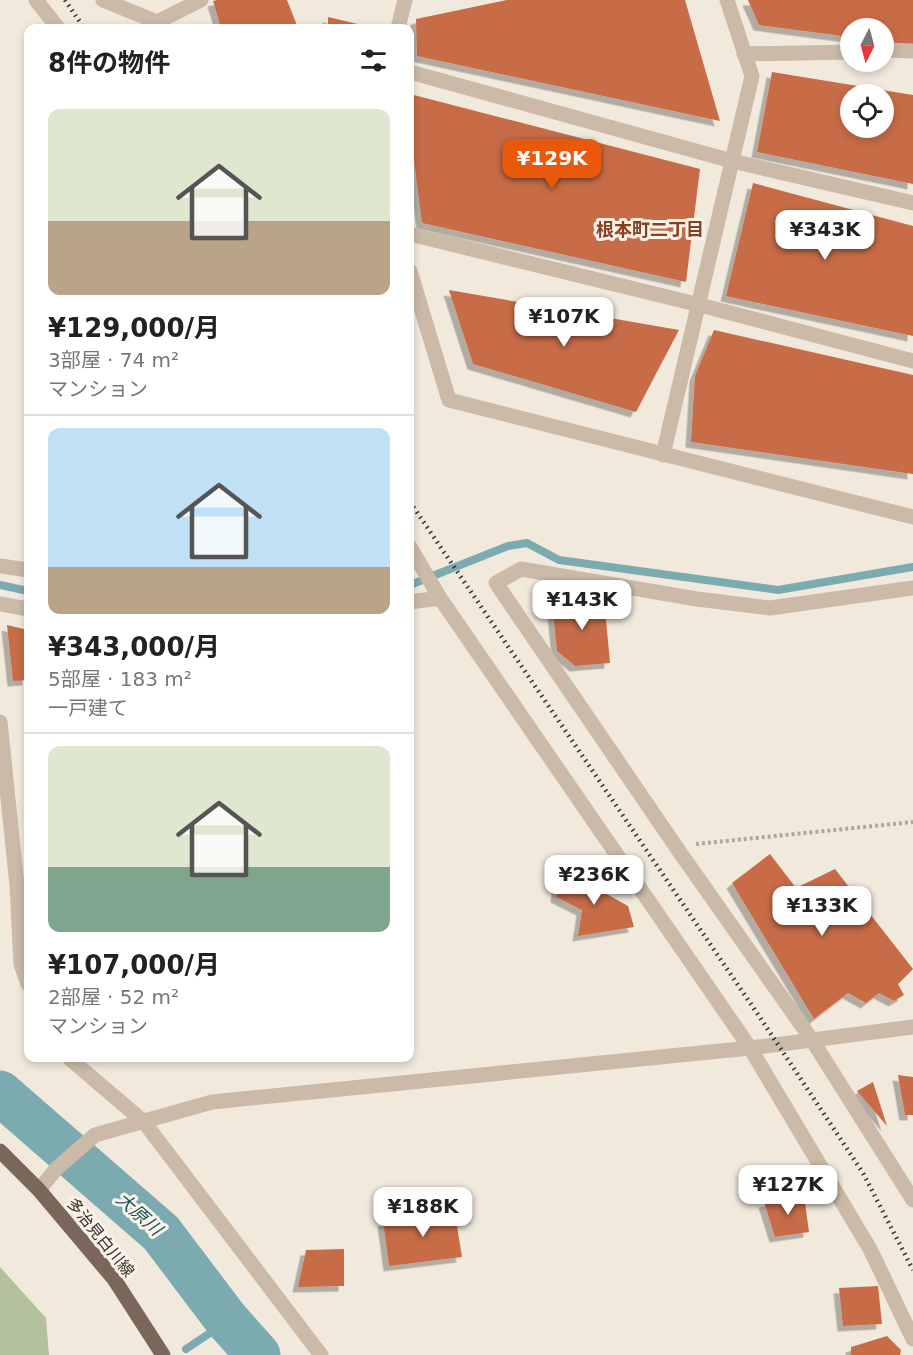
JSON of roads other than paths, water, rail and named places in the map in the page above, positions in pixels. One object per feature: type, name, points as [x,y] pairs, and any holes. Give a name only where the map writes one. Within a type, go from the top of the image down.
[{"type":"main road","name":"多治見白川線","points":[[0,1151],[39,1190],[114,1279],[163,1355]]},
{"type":"street","points":[[36,0],[55,24]]},
{"type":"street","points":[[103,0],[157,22],[201,0]]},
{"type":"street","points":[[399,24],[405,0]]},
{"type":"street","points":[[663,455],[700,305],[752,75],[727,0]]},
{"type":"street","points":[[894,50],[913,51]]},
{"type":"street","points":[[744,54],[840,52]]},
{"type":"street","points":[[414,73],[732,161],[913,203]]},
{"type":"street","points":[[414,235],[700,305],[913,361]]},
{"type":"street","points":[[414,284],[449,400],[913,517]]},
{"type":"street","points":[[414,562],[750,1048],[870,1249],[913,1339]]},
{"type":"street","points":[[0,566],[24,569]]},
{"type":"street","points":[[913,588],[770,608],[697,599],[521,569],[496,583],[681,854],[812,1040],[913,1200]]},
{"type":"street","points":[[414,601],[440,598]]},
{"type":"street","points":[[0,604],[24,608]]},
{"type":"street","points":[[0,722],[17,885],[21,964],[24,973]]},
{"type":"street","points":[[39,1190],[56,1169],[95,1135],[212,1102],[750,1048],[913,1027]]},
{"type":"street","points":[[74,1062],[144,1122],[321,1355]]},
{"type":"waterway","points":[[414,583],[508,546],[527,543],[559,560],[778,590],[913,567]]},
{"type":"waterway","points":[[0,585],[24,590]]},
{"type":"waterway","name":"大原川","points":[[0,1093],[161,1233],[226,1319],[258,1355]]},
{"type":"waterway","points":[[186,1349],[226,1319]]},
{"type":"railway","points":[[65,0],[81,24]]},
{"type":"railway","points":[[414,508],[863,1173],[913,1270]]},
{"type":"district","name":"根本町二丁目","points":[[650,230]]}]
